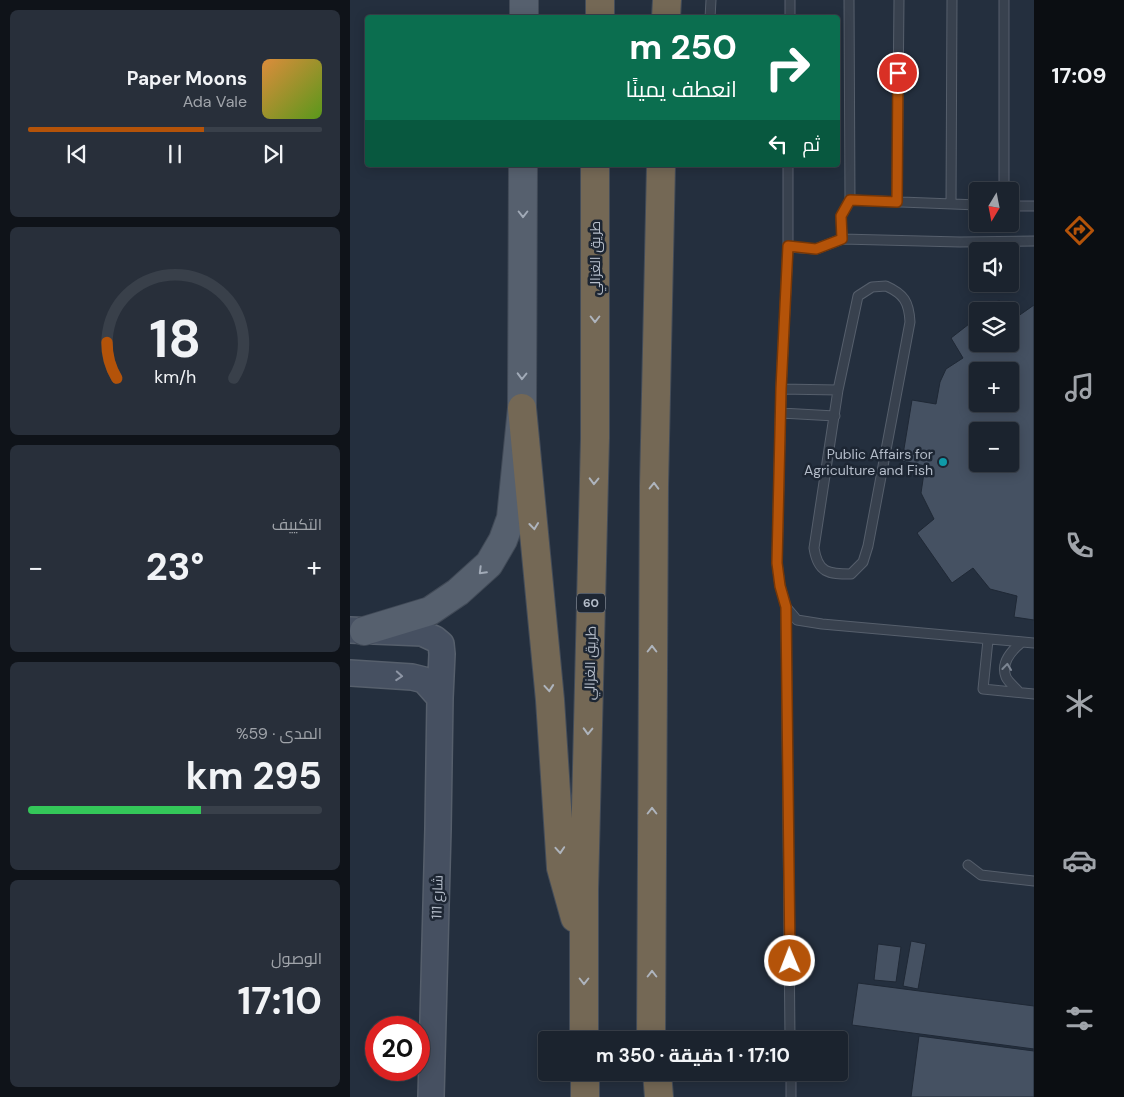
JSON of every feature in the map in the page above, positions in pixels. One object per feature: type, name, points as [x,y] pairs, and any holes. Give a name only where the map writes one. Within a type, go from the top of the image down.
[{"type":"highway","points":[[600,0],[600,15]]},
{"type":"highway","name":"طريق الغزالي","points":[[584,1031],[584,948],[595,438],[595,167]]},
{"type":"highway","points":[[652,1031],[654,496],[659,201],[666,169]]},
{"type":"highway","points":[[522,408],[550,690],[561,868],[584,948]]},
{"type":"highway","points":[[585,1081],[585,1097]]},
{"type":"highway","points":[[650,1081],[650,1097]]},
{"type":"highway","points":[[658,1081],[659,1097]]},
{"type":"main road","points":[[524,0],[524,15]]},
{"type":"main road","points":[[357,631],[430,610],[458,592],[489,564],[503,540],[511,518],[522,408],[523,167]]},
{"type":"street","name":"شارع 111","points":[[357,631],[422,633],[441,644],[431,1097]]},
{"type":"street","points":[[350,673],[412,676],[424,680],[440,698]]},
{"type":"lane","points":[[710,15],[711,0]]},
{"type":"lane","points":[[790,0],[790,15]]},
{"type":"lane","points":[[842,239],[841,216],[850,200],[849,0]]},
{"type":"lane","points":[[897,202],[898,0]]},
{"type":"lane","points":[[951,204],[952,0]]},
{"type":"lane","points":[[1004,0],[1004,182]]},
{"type":"lane","points":[[788,167],[788,246],[781,389],[777,563],[780,586],[786,607],[790,1031]]},
{"type":"lane","points":[[850,200],[969,205]]},
{"type":"lane","points":[[1019,206],[1034,206]]},
{"type":"lane","points":[[788,246],[816,249],[842,239],[960,242],[1034,241]]},
{"type":"lane","points":[[886,286],[899,292],[909,308],[910,322],[868,546],[862,562],[851,574],[837,574],[825,570],[816,563],[814,548],[838,390],[858,296],[872,287],[886,286]]},
{"type":"lane","points":[[781,389],[838,390]]},
{"type":"lane","points":[[781,413],[835,416]]},
{"type":"lane","points":[[786,607],[797,620],[822,624],[1034,644]]},
{"type":"lane","points":[[988,640],[984,689],[1034,694]]},
{"type":"lane","points":[[1019,692],[1006,677],[1005,665],[1011,651],[1022,642]]},
{"type":"lane","points":[[968,865],[981,875],[1034,881]]},
{"type":"lane","points":[[791,1081],[791,1097]]},
{"type":"building","name":"Public Affairs for Agriculture and Fish","points":[[1034,305],[1034,620],[1014,617],[1017,596],[990,589],[973,568],[952,583],[917,533],[934,519],[921,493],[925,466],[902,461],[912,400],[936,404],[940,382],[946,369],[963,358],[951,338],[969,324],[969,352],[1019,352],[1019,316]]},
{"type":"building","points":[[911,941],[926,944],[918,989],[903,986]]},
{"type":"building","points":[[878,944],[901,947],[896,982],[874,980]]},
{"type":"building","points":[[858,983],[1034,1006],[1034,1049],[852,1025]]},
{"type":"building","points":[[919,1036],[1034,1051],[1034,1097],[911,1097]]},
{"type":"place","name":"Public Affairs for Agriculture and Fish","points":[[943,462]]},
{"type":"route","points":[[790,961],[786,607],[780,586],[777,563],[781,389],[788,246],[816,249],[842,239],[841,216],[850,200],[897,202],[898,73]]}]
